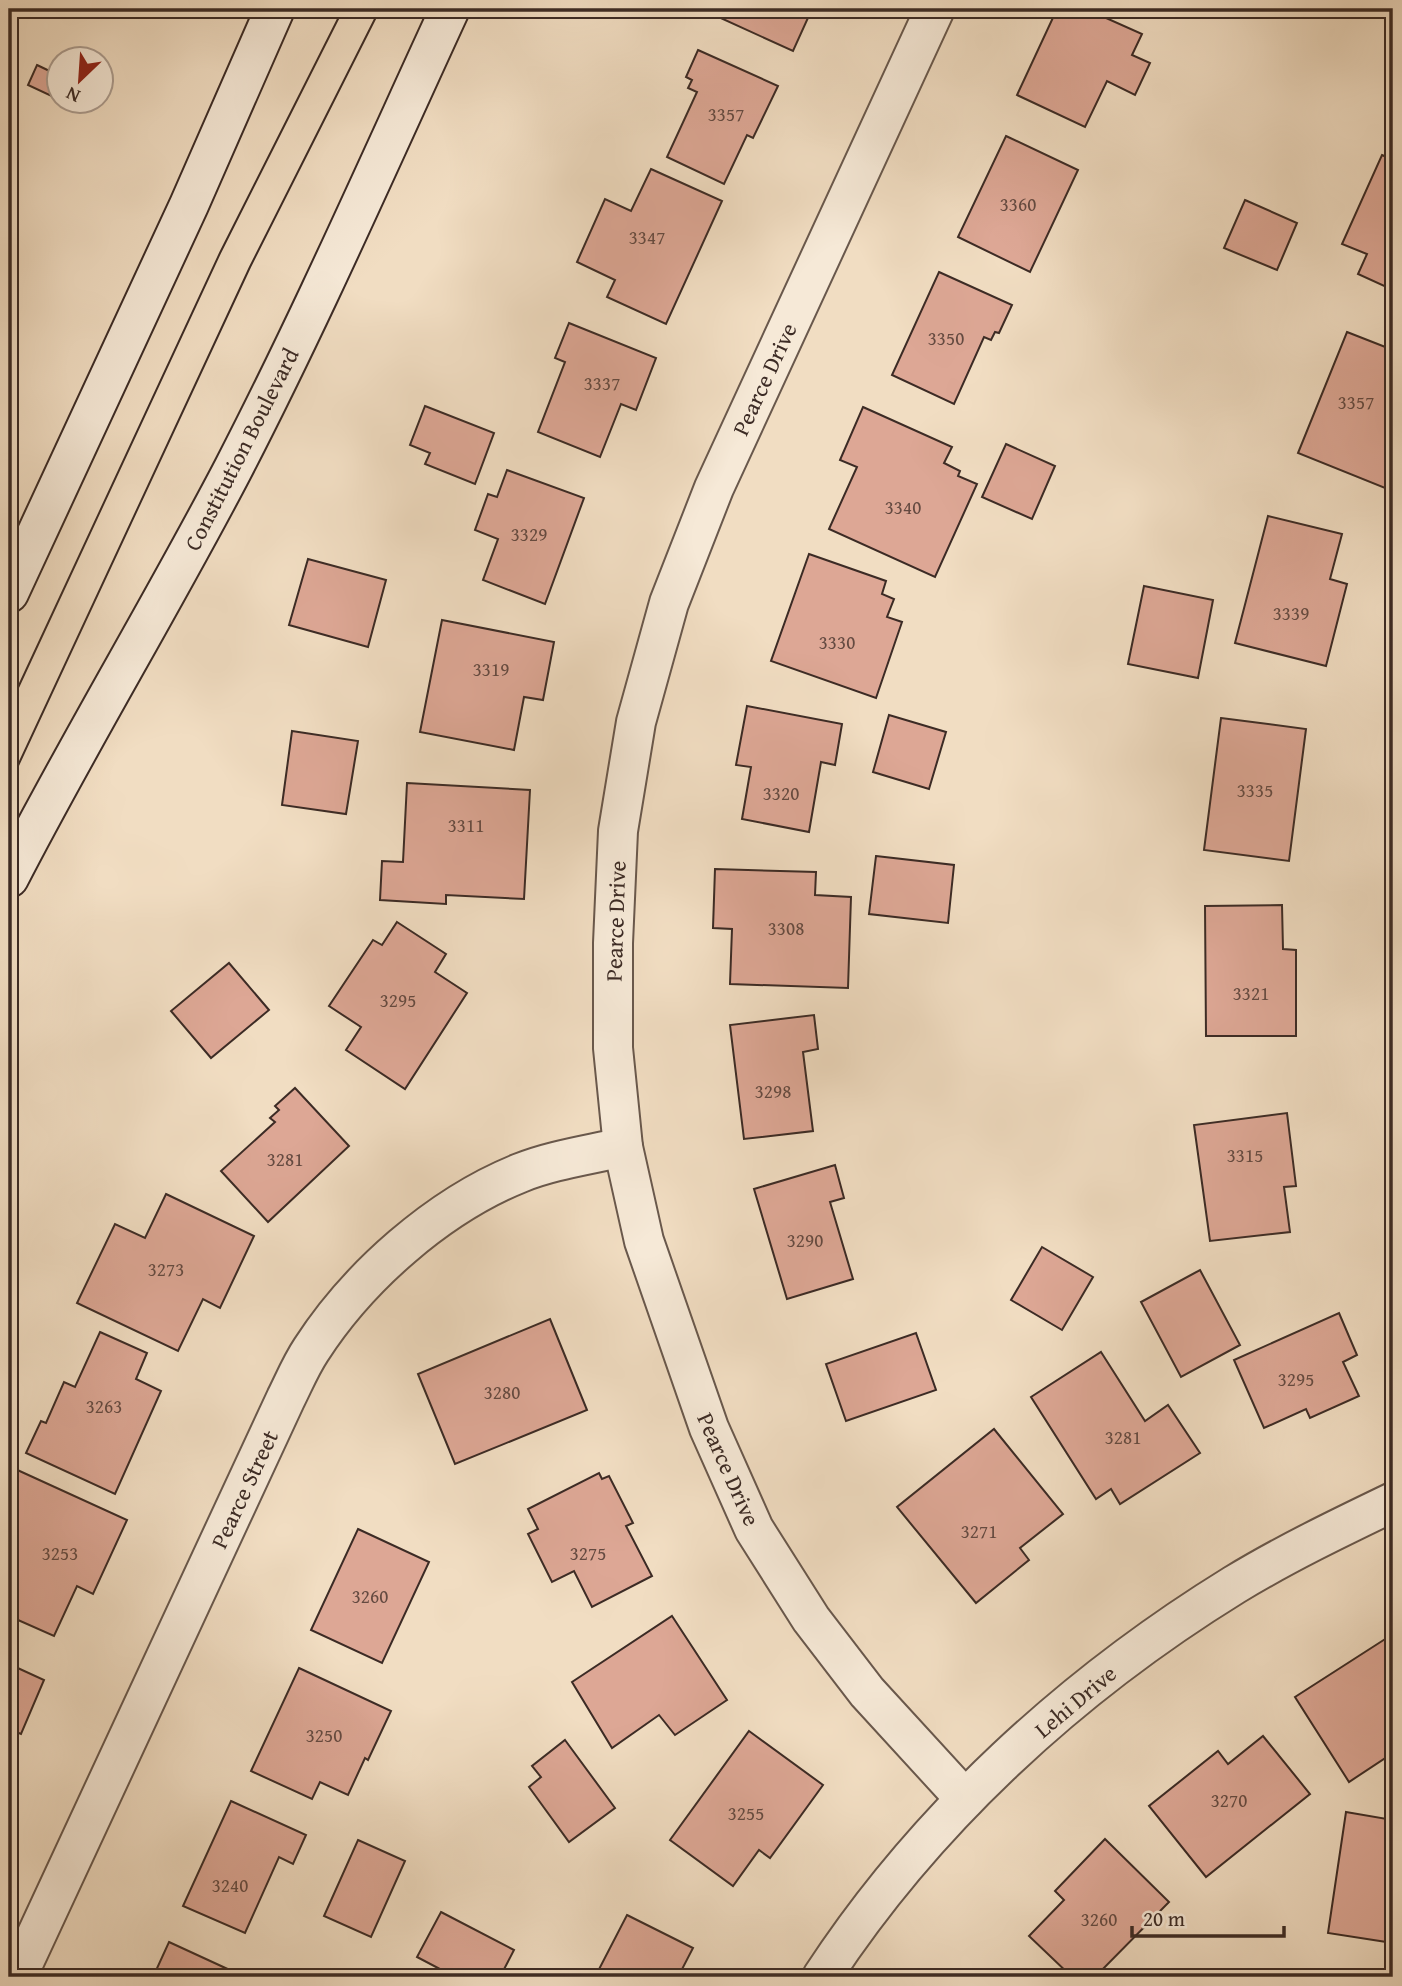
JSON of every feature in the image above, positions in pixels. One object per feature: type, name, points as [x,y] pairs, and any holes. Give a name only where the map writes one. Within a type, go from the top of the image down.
[{"type":"street","points":[[9,593],[189,205],[275,9]]},
{"type":"street","name":"Constitution Boulevard","points":[[9,878],[51,796],[182,566],[234,466],[290,354],[450,9]]},
{"type":"street","name":"Pearce Drive","points":[[935,9],[714,488],[669,603],[636,722],[618,831],[612,1048],[623,1147],[644,1241],[709,1428],[754,1528],[811,1619],[867,1692],[965,1799]]},
{"type":"street","name":"Pearce Street","points":[[17,1977],[286,1398],[323,1333],[344,1305],[389,1259],[437,1220],[472,1198],[520,1173],[623,1147]]},
{"type":"street","name":"Lehi Drive","points":[[822,1977],[894,1880],[965,1799],[1053,1717],[1148,1641],[1235,1584],[1393,1502]]},
{"type":"building","points":[[9,9],[18,9],[9,27]]},
{"type":"building","points":[[701,9],[812,9],[793,51]]},
{"type":"building","points":[[1057,9],[1086,9],[1142,34],[1132,55],[1150,63],[1135,95],[1107,81],[1085,127],[1017,95]]},
{"type":"building","points":[[698,50],[778,86],[753,138],[747,135],[724,184],[667,157],[697,92],[688,88],[692,80],[686,77]]},
{"type":"building","points":[[37,65],[46,69],[46,93],[28,85]]},
{"type":"building","points":[[1006,136],[1078,170],[1030,272],[958,237]]},
{"type":"building","points":[[1382,155],[1393,160],[1393,290],[1358,274],[1367,254],[1342,244]]},
{"type":"building","points":[[651,169],[722,201],[666,324],[607,297],[615,280],[577,262],[605,199],[631,211]]},
{"type":"building","points":[[1245,200],[1297,223],[1277,270],[1224,248]]},
{"type":"building","points":[[939,272],[1012,305],[999,333],[995,332],[991,340],[984,337],[954,404],[892,375]]},
{"type":"building","points":[[569,323],[656,358],[636,410],[621,404],[600,457],[538,432],[565,362],[555,358]]},
{"type":"building","points":[[1347,332],[1393,350],[1393,466],[1385,488],[1298,453]]},
{"type":"building","points":[[425,406],[494,433],[475,484],[425,464],[430,453],[410,445]]},
{"type":"building","points":[[863,407],[952,447],[944,463],[960,471],[958,476],[977,484],[935,577],[829,529],[857,467],[840,460]]},
{"type":"building","points":[[1006,444],[1055,466],[1032,519],[982,497]]},
{"type":"building","points":[[507,470],[584,498],[545,604],[483,580],[498,539],[475,530],[488,494],[497,497]]},
{"type":"building","points":[[1268,516],[1342,534],[1330,579],[1347,584],[1326,666],[1235,643]]},
{"type":"building","points":[[809,554],[886,581],[882,594],[894,599],[887,617],[902,622],[876,698],[771,661]]},
{"type":"building","points":[[308,559],[386,580],[368,647],[289,625]]},
{"type":"building","points":[[1144,586],[1213,600],[1198,678],[1128,664]]},
{"type":"building","points":[[442,620],[554,642],[543,700],[524,697],[514,750],[420,732]]},
{"type":"building","points":[[747,706],[842,724],[835,765],[821,762],[809,832],[742,819],[751,767],[736,765]]},
{"type":"building","points":[[889,715],[946,732],[929,789],[873,772]]},
{"type":"building","points":[[1221,718],[1306,729],[1289,861],[1204,850]]},
{"type":"building","points":[[292,731],[358,741],[346,814],[282,805]]},
{"type":"building","points":[[407,783],[530,790],[524,899],[446,895],[446,904],[380,900],[382,861],[403,862]]},
{"type":"building","points":[[876,856],[954,865],[948,923],[869,914]]},
{"type":"building","points":[[715,869],[816,872],[815,895],[851,897],[848,988],[730,984],[732,929],[713,928]]},
{"type":"building","points":[[1282,905],[1283,949],[1296,950],[1296,1036],[1206,1036],[1205,906]]},
{"type":"building","points":[[397,922],[446,954],[435,972],[467,993],[405,1089],[346,1050],[361,1027],[329,1006],[373,940],[382,945]]},
{"type":"building","points":[[229,963],[269,1010],[211,1058],[171,1011]]},
{"type":"building","points":[[814,1015],[818,1049],[803,1052],[813,1131],[744,1139],[730,1025]]},
{"type":"building","points":[[295,1088],[349,1146],[268,1222],[221,1171],[275,1122],[270,1118],[279,1110],[275,1106]]},
{"type":"building","points":[[1287,1113],[1296,1186],[1284,1187],[1290,1232],[1210,1241],[1194,1125]]},
{"type":"building","points":[[835,1165],[844,1198],[830,1202],[853,1279],[787,1299],[754,1189]]},
{"type":"building","points":[[166,1194],[254,1236],[220,1308],[203,1299],[178,1351],[77,1303],[115,1224],[145,1238]]},
{"type":"building","points":[[1042,1247],[1093,1277],[1062,1330],[1011,1300]]},
{"type":"building","points":[[1200,1270],[1240,1345],[1181,1377],[1141,1302]]},
{"type":"building","points":[[1339,1313],[1357,1355],[1343,1362],[1359,1396],[1310,1418],[1306,1409],[1264,1428],[1234,1360]]},
{"type":"building","points":[[550,1319],[587,1410],[455,1464],[418,1374]]},
{"type":"building","points":[[100,1332],[147,1353],[136,1379],[161,1391],[115,1494],[26,1453],[41,1421],[46,1423],[64,1382],[75,1387]]},
{"type":"building","points":[[916,1333],[936,1390],[846,1421],[826,1364]]},
{"type":"building","points":[[1101,1352],[1145,1421],[1168,1405],[1200,1453],[1120,1504],[1111,1489],[1096,1499],[1031,1397]]},
{"type":"building","points":[[994,1429],[1063,1514],[1020,1548],[1029,1560],[976,1603],[897,1507]]},
{"type":"building","points":[[13,1468],[127,1520],[93,1594],[77,1586],[54,1636],[9,1616],[9,1477]]},
{"type":"building","points":[[599,1473],[602,1479],[609,1476],[633,1523],[626,1526],[652,1576],[592,1607],[574,1571],[552,1582],[528,1534],[538,1529],[528,1509]]},
{"type":"building","points":[[358,1529],[429,1562],[382,1663],[311,1630]]},
{"type":"building","points":[[672,1616],[727,1700],[675,1735],[659,1715],[612,1748],[572,1682]]},
{"type":"building","points":[[1393,1634],[1393,1767],[1387,1757],[1349,1782],[1295,1697]]},
{"type":"building","points":[[9,1664],[44,1680],[21,1734],[9,1729]]},
{"type":"building","points":[[299,1668],[391,1711],[348,1795],[320,1782],[312,1799],[251,1771]]},
{"type":"building","points":[[749,1731],[823,1785],[770,1858],[759,1850],[733,1886],[670,1840]]},
{"type":"building","points":[[1263,1736],[1310,1794],[1206,1877],[1149,1806],[1218,1751],[1228,1764]]},
{"type":"building","points":[[565,1740],[615,1808],[569,1842],[529,1787],[541,1777],[532,1766]]},
{"type":"building","points":[[231,1801],[306,1835],[293,1864],[279,1857],[245,1933],[183,1906]]},
{"type":"building","points":[[1346,1812],[1393,1820],[1393,1943],[1328,1933]]},
{"type":"building","points":[[1105,1839],[1169,1902],[1095,1977],[1072,1977],[1029,1936],[1064,1900],[1055,1891]]},
{"type":"building","points":[[358,1840],[405,1861],[371,1937],[324,1916]]},
{"type":"building","points":[[441,1912],[514,1950],[500,1977],[455,1977],[417,1957]]},
{"type":"building","points":[[627,1915],[693,1948],[678,1977],[595,1977]]},
{"type":"building","points":[[169,1942],[245,1977],[153,1977]]},
{"type":"tram line","points":[[9,707],[220,253],[343,9]]},
{"type":"tram line","points":[[9,785],[250,267],[380,9]]}]
